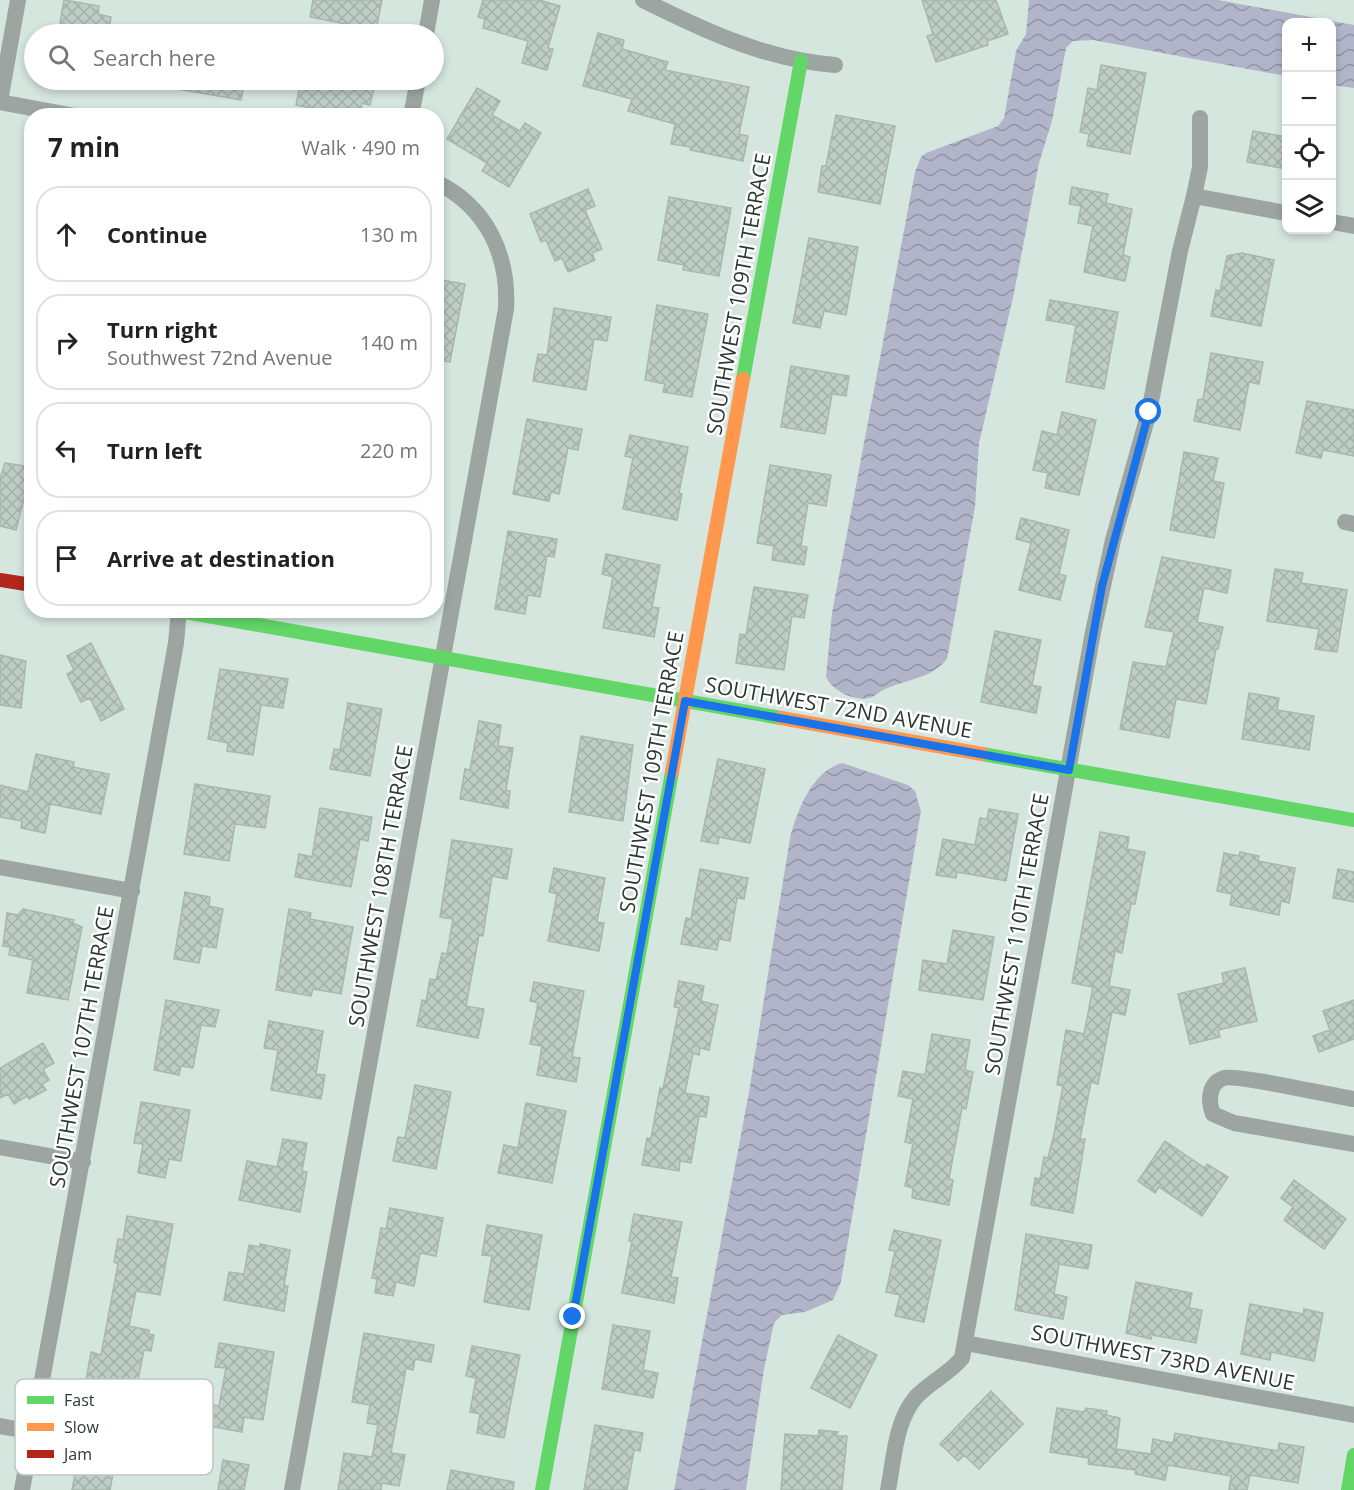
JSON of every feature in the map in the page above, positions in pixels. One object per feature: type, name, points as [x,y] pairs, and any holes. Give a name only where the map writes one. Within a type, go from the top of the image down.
[{"type":"street","points":[[18,0],[0,102],[32,108]]},
{"type":"street","points":[[428,24],[432,0]]},
{"type":"street","points":[[643,0],[720,35],[801,61],[835,65]]},
{"type":"street","name":"SOUTHWEST 109TH TERRACE","points":[[542,1490],[801,61]]},
{"type":"street","points":[[413,108],[416,90]]},
{"type":"street","name":"SOUTHWEST 110TH TERRACE","points":[[888,1490],[898,1437],[908,1409],[928,1386],[955,1367],[962,1358],[1100,597],[1113,540],[1149,412],[1180,251],[1200,167],[1200,118]]},
{"type":"street","name":"SOUTHWEST 108TH TERRACE","points":[[292,1490],[503,331],[507,290],[498,246],[489,226],[456,193],[444,186]]},
{"type":"street","points":[[1194,196],[1282,212]]},
{"type":"street","points":[[1336,223],[1354,226]]},
{"type":"street","points":[[0,580],[24,584]]},
{"type":"street","name":"SOUTHWEST 107TH TERRACE","points":[[43,1379],[176,643],[177,618]]},
{"type":"street","name":"SOUTHWEST 72ND AVENUE","points":[[219,618],[444,656],[1354,820]]},
{"type":"street","points":[[0,867],[132,891]]},
{"type":"street","points":[[1354,1099],[1248,1079],[1224,1078],[1216,1083],[1211,1092],[1209,1104],[1213,1114],[1234,1123],[1354,1144]]},
{"type":"street","points":[[0,1147],[83,1162]]},
{"type":"street","name":"SOUTHWEST 73RD AVENUE","points":[[965,1343],[1354,1415]]},
{"type":"street","points":[[0,1426],[15,1429]]},
{"type":"street","points":[[1348,1490],[1354,1455]]},
{"type":"street","name":"SOUTHWEST 107TH TERRACE","points":[[22,1490],[25,1475]]},
{"type":"water","points":[[1029,0],[1218,0],[1316,18],[1282,18],[1282,75],[1093,40],[1073,41],[1066,48],[1052,121],[1039,163],[1014,293],[979,443],[975,507],[947,659],[941,666],[926,675],[885,689],[871,697],[857,698],[838,691],[826,677],[832,613],[915,172],[921,157],[926,153],[998,126],[1004,118],[1016,51],[1026,34]]},
{"type":"water","points":[[1336,22],[1354,25],[1354,88],[1336,86]]},
{"type":"water","points":[[842,763],[908,785],[915,791],[921,811],[841,1282],[833,1300],[805,1312],[782,1315],[774,1323],[764,1369],[746,1490],[674,1490],[749,1092],[790,838],[807,793],[822,774]]},
{"type":"building","points":[[64,0],[99,6],[98,14],[111,17],[110,24],[60,23]]},
{"type":"building","points":[[313,0],[382,0],[377,24],[346,24],[310,17]]},
{"type":"building","points":[[483,0],[539,0],[560,6],[548,48],[553,49],[547,70],[522,63],[528,41],[483,28],[485,19],[478,17]]},
{"type":"building","points":[[922,0],[996,0],[1008,34],[987,41],[988,45],[936,62],[927,36],[933,34]]},
{"type":"building","points":[[598,33],[624,40],[622,49],[668,62],[665,70],[749,87],[739,134],[748,136],[743,161],[671,144],[675,124],[628,111],[632,99],[583,86]]},
{"type":"building","points":[[1101,65],[1146,73],[1130,154],[1087,146],[1089,134],[1080,132],[1088,88],[1097,90]]},
{"type":"building","points":[[477,88],[500,101],[492,115],[520,131],[525,123],[541,133],[509,187],[482,171],[487,163],[447,139]]},
{"type":"building","points":[[184,90],[243,90],[241,100]]},
{"type":"building","points":[[299,90],[374,90],[370,105],[362,103],[361,108],[310,108],[296,105]]},
{"type":"building","points":[[836,115],[895,126],[880,204],[818,192],[822,166],[826,166]]},
{"type":"building","points":[[1253,131],[1282,136],[1282,168],[1247,162]]},
{"type":"building","points":[[1072,187],[1108,194],[1106,203],[1132,209],[1123,255],[1130,257],[1125,281],[1084,272],[1093,226],[1078,223],[1081,206],[1069,204]]},
{"type":"building","points":[[588,189],[595,206],[585,210],[602,249],[592,253],[595,260],[568,272],[562,258],[555,261],[546,240],[541,242],[530,214]]},
{"type":"building","points":[[669,197],[731,208],[719,276],[683,270],[684,265],[658,260]]},
{"type":"building","points":[[809,238],[858,247],[846,315],[824,311],[820,328],[793,323]]},
{"type":"building","points":[[1242,253],[1274,260],[1261,326],[1211,316],[1216,290],[1220,291],[1227,256]]},
{"type":"building","points":[[444,280],[465,284],[450,362],[444,361]]},
{"type":"building","points":[[1050,300],[1118,312],[1104,389],[1066,382],[1076,325],[1046,320]]},
{"type":"building","points":[[657,305],[708,314],[692,397],[663,392],[665,384],[645,380]]},
{"type":"building","points":[[554,308],[611,317],[607,341],[594,339],[586,390],[533,381],[538,354],[547,355]]},
{"type":"building","points":[[1211,353],[1263,362],[1259,384],[1249,382],[1240,430],[1194,421],[1198,400],[1203,399]]},
{"type":"building","points":[[791,366],[849,376],[846,396],[832,394],[825,434],[781,427]]},
{"type":"building","points":[[1307,401],[1354,410],[1354,456],[1323,450],[1321,458],[1296,453]]},
{"type":"building","points":[[1062,412],[1096,420],[1079,495],[1045,488],[1048,473],[1033,470],[1042,431],[1057,435]]},
{"type":"building","points":[[527,419],[582,429],[578,450],[568,448],[559,494],[551,492],[549,501],[513,494]]},
{"type":"building","points":[[630,435],[688,447],[679,493],[682,494],[677,520],[623,509],[633,458],[625,456]]},
{"type":"building","points":[[1184,452],[1218,458],[1213,481],[1224,483],[1214,538],[1170,530]]},
{"type":"building","points":[[5,463],[24,466],[24,498],[16,530],[0,526],[0,479]]},
{"type":"building","points":[[770,465],[831,475],[826,506],[808,503],[801,546],[807,547],[804,565],[772,560],[774,546],[757,543]]},
{"type":"building","points":[[1021,518],[1069,530],[1059,574],[1066,576],[1060,600],[1019,590],[1031,543],[1016,539]]},
{"type":"building","points":[[508,531],[557,539],[554,557],[547,556],[540,597],[528,595],[525,614],[495,609]]},
{"type":"building","points":[[606,554],[660,565],[652,607],[659,608],[654,637],[603,628],[613,577],[602,574]]},
{"type":"building","points":[[1162,557],[1231,570],[1227,593],[1204,588],[1197,622],[1223,627],[1218,649],[1216,649],[1206,704],[1176,699],[1169,738],[1120,729],[1133,662],[1166,667],[1174,632],[1145,627]]},
{"type":"building","points":[[1275,569],[1303,573],[1301,583],[1347,590],[1337,652],[1315,649],[1319,629],[1267,621]]},
{"type":"building","points":[[754,587],[808,595],[804,618],[792,616],[784,670],[736,663],[740,634],[746,635]]},
{"type":"building","points":[[995,631],[1041,640],[1032,685],[1041,687],[1036,713],[981,702]]},
{"type":"building","points":[[91,643],[124,709],[101,721],[90,698],[81,702],[67,674],[74,670],[67,656]]},
{"type":"building","points":[[0,655],[26,661],[21,708],[0,705]]},
{"type":"building","points":[[220,669],[288,679],[283,708],[261,705],[253,755],[227,751],[228,743],[208,739]]},
{"type":"building","points":[[1249,693],[1279,698],[1277,710],[1314,716],[1309,750],[1242,739]]},
{"type":"building","points":[[348,703],[382,709],[370,776],[330,769],[334,749],[340,750]]},
{"type":"building","points":[[479,721],[501,725],[498,746],[513,748],[506,790],[510,791],[508,808],[460,799],[465,769],[470,770]]},
{"type":"building","points":[[581,736],[633,745],[623,821],[569,812]]},
{"type":"building","points":[[36,754],[74,762],[73,767],[109,774],[101,814],[50,804],[45,833],[21,828],[22,821],[0,817],[0,785],[28,792]]},
{"type":"building","points":[[718,759],[765,769],[750,843],[719,837],[718,844],[701,841]]},
{"type":"building","points":[[195,784],[270,796],[265,828],[235,824],[229,861],[184,854]]},
{"type":"building","points":[[320,808],[372,817],[368,841],[360,839],[351,887],[295,877],[299,854],[312,857]]},
{"type":"building","points":[[989,809],[1018,814],[1006,881],[957,872],[956,878],[936,875],[943,839],[975,845],[980,818],[987,819]]},
{"type":"building","points":[[1100,832],[1129,837],[1127,849],[1145,852],[1135,904],[1131,904],[1122,953],[1115,951],[1109,986],[1130,990],[1125,1015],[1112,1012],[1098,1084],[1091,1082],[1080,1139],[1085,1139],[1073,1213],[1031,1205],[1035,1178],[1040,1179],[1044,1157],[1048,1158],[1054,1134],[1063,1086],[1057,1085],[1066,1030],[1084,1034],[1093,987],[1072,983]]},
{"type":"building","points":[[452,840],[512,849],[507,879],[492,876],[483,936],[479,935],[466,1006],[484,1009],[478,1038],[417,1026],[422,1000],[426,1001],[430,979],[436,980],[442,953],[447,954],[453,919],[440,917]]},
{"type":"building","points":[[1240,852],[1259,856],[1258,861],[1295,868],[1289,903],[1281,901],[1279,915],[1230,905],[1232,894],[1217,891],[1224,853],[1239,856]]},
{"type":"building","points":[[554,868],[605,878],[597,922],[604,923],[599,951],[548,941],[557,894],[549,892]]},
{"type":"building","points":[[700,869],[748,878],[744,899],[737,898],[730,941],[719,939],[717,950],[681,944],[686,918],[691,919]]},
{"type":"building","points":[[1338,869],[1354,872],[1354,902],[1333,898]]},
{"type":"building","points":[[185,892],[210,897],[209,906],[223,909],[216,948],[202,946],[199,963],[174,959]]},
{"type":"building","points":[[23,909],[74,920],[73,923],[82,927],[68,1000],[27,993],[33,960],[9,955],[10,947],[3,946],[7,913],[18,915]]},
{"type":"building","points":[[289,909],[311,913],[310,919],[353,927],[341,994],[313,989],[311,996],[276,990]]},
{"type":"building","points":[[953,930],[994,937],[983,1000],[919,990],[923,960],[947,964]]},
{"type":"building","points":[[1245,968],[1257,1021],[1218,1030],[1220,1037],[1190,1044],[1178,994],[1224,983],[1222,973]]},
{"type":"building","points":[[679,981],[704,986],[701,1001],[718,1005],[709,1050],[700,1048],[699,1055],[693,1053],[685,1093],[709,1097],[706,1117],[699,1116],[691,1163],[680,1161],[679,1171],[642,1165],[647,1138],[651,1139],[660,1088],[663,1089],[679,1008],[674,1007]]},
{"type":"building","points":[[534,982],[584,991],[572,1057],[580,1058],[576,1082],[537,1075],[542,1046],[530,1044],[538,1003],[530,1001]]},
{"type":"building","points":[[166,1000],[219,1010],[215,1027],[201,1025],[193,1068],[181,1066],[179,1075],[154,1070]]},
{"type":"building","points":[[1354,1000],[1354,1039],[1319,1052],[1313,1036],[1330,1030],[1323,1011]]},
{"type":"building","points":[[269,1021],[323,1031],[316,1074],[325,1075],[321,1099],[271,1090],[278,1050],[264,1048]]},
{"type":"building","points":[[932,1034],[970,1040],[965,1070],[973,1072],[966,1109],[962,1108],[949,1179],[953,1180],[949,1205],[912,1198],[913,1188],[905,1186],[913,1144],[905,1142],[913,1099],[898,1096],[903,1071],[925,1075]]},
{"type":"building","points":[[43,1043],[54,1063],[43,1069],[49,1080],[42,1084],[46,1090],[29,1099],[27,1096],[14,1104],[8,1094],[0,1098],[0,1068]]},
{"type":"building","points":[[415,1085],[451,1092],[436,1169],[393,1161],[398,1137],[405,1138]]},
{"type":"building","points":[[141,1102],[190,1110],[181,1161],[169,1159],[165,1178],[138,1173],[143,1144],[134,1143]]},
{"type":"building","points":[[526,1103],[566,1111],[552,1183],[498,1173],[504,1145],[518,1148]]},
{"type":"building","points":[[283,1139],[307,1143],[302,1171],[307,1172],[300,1212],[239,1200],[247,1161],[277,1167]]},
{"type":"building","points":[[1165,1141],[1205,1168],[1207,1164],[1228,1177],[1202,1216],[1159,1187],[1155,1193],[1138,1181]]},
{"type":"building","points":[[1294,1180],[1346,1219],[1324,1249],[1284,1220],[1293,1207],[1281,1198]]},
{"type":"building","points":[[390,1208],[443,1218],[436,1256],[420,1253],[414,1286],[396,1282],[393,1296],[375,1293],[377,1279],[372,1278],[381,1228],[386,1229]]},
{"type":"building","points":[[634,1214],[682,1222],[671,1277],[678,1278],[674,1303],[622,1293],[632,1241],[629,1241]]},
{"type":"building","points":[[127,1216],[173,1224],[160,1295],[136,1291],[129,1326],[149,1330],[149,1334],[154,1335],[151,1351],[144,1350],[138,1379],[86,1379],[91,1352],[101,1355],[118,1264],[114,1262],[118,1239],[123,1240]]},
{"type":"building","points":[[487,1225],[542,1235],[529,1310],[484,1302],[492,1256],[482,1255]]},
{"type":"building","points":[[894,1230],[941,1240],[924,1322],[895,1316],[900,1295],[886,1292],[895,1251],[889,1250]]},
{"type":"building","points":[[1026,1234],[1092,1245],[1088,1269],[1059,1264],[1054,1294],[1067,1297],[1063,1319],[1015,1310]]},
{"type":"building","points":[[260,1244],[290,1250],[284,1286],[288,1286],[284,1311],[224,1300],[229,1272],[244,1274],[249,1245],[260,1247]]},
{"type":"building","points":[[1136,1282],[1192,1293],[1189,1308],[1202,1310],[1196,1343],[1152,1335],[1151,1339],[1126,1333]]},
{"type":"building","points":[[1250,1304],[1303,1314],[1304,1309],[1323,1313],[1314,1361],[1271,1352],[1270,1360],[1241,1354]]},
{"type":"building","points":[[613,1325],[650,1331],[643,1370],[658,1373],[653,1398],[602,1389]]},
{"type":"building","points":[[364,1333],[434,1345],[431,1362],[415,1359],[413,1370],[406,1368],[391,1453],[405,1455],[399,1486],[382,1483],[381,1490],[338,1490],[344,1453],[372,1457],[378,1425],[367,1423],[370,1405],[352,1402]]},
{"type":"building","points":[[838,1335],[877,1355],[850,1408],[811,1388]]},
{"type":"building","points":[[219,1343],[274,1352],[263,1420],[244,1417],[242,1432],[213,1427],[213,1405],[219,1406],[226,1368],[215,1367]]},
{"type":"building","points":[[472,1346],[520,1355],[504,1438],[477,1433],[480,1414],[470,1412],[476,1378],[466,1376]]},
{"type":"building","points":[[991,1391],[1023,1424],[979,1469],[964,1455],[958,1461],[940,1444]]},
{"type":"building","points":[[1057,1408],[1084,1412],[1086,1408],[1107,1411],[1106,1415],[1120,1418],[1116,1449],[1151,1454],[1153,1439],[1173,1443],[1175,1433],[1278,1451],[1279,1443],[1304,1447],[1298,1483],[1250,1475],[1247,1490],[1229,1490],[1231,1476],[1168,1465],[1165,1480],[1135,1474],[1136,1470],[1088,1464],[1089,1458],[1050,1452]]},
{"type":"building","points":[[595,1425],[643,1433],[640,1451],[634,1450],[627,1490],[584,1490]]},
{"type":"building","points":[[819,1430],[838,1432],[836,1436],[847,1436],[842,1490],[781,1490],[785,1434],[818,1436]]},
{"type":"building","points":[[223,1460],[249,1465],[244,1490],[218,1490]]},
{"type":"building","points":[[451,1470],[514,1482],[513,1490],[447,1490]]},
{"type":"building","points":[[75,1475],[113,1475],[110,1490],[72,1490]]},
{"type":"traffic: fast","points":[[743,379],[801,61]]},
{"type":"traffic: fast","points":[[219,618],[781,718]]},
{"type":"traffic: fast","points":[[982,754],[1354,820]]},
{"type":"traffic: fast","points":[[542,1490],[672,772]]},
{"type":"traffic: fast","points":[[1348,1490],[1354,1455]]},
{"type":"traffic: slow","points":[[672,772],[743,379]]},
{"type":"traffic: slow","points":[[781,718],[982,754]]},
{"type":"traffic: jam","points":[[0,580],[24,584]]},
{"type":"route","points":[[573,1317],[685,701],[1069,770],[1102,586],[1149,412]]}]
